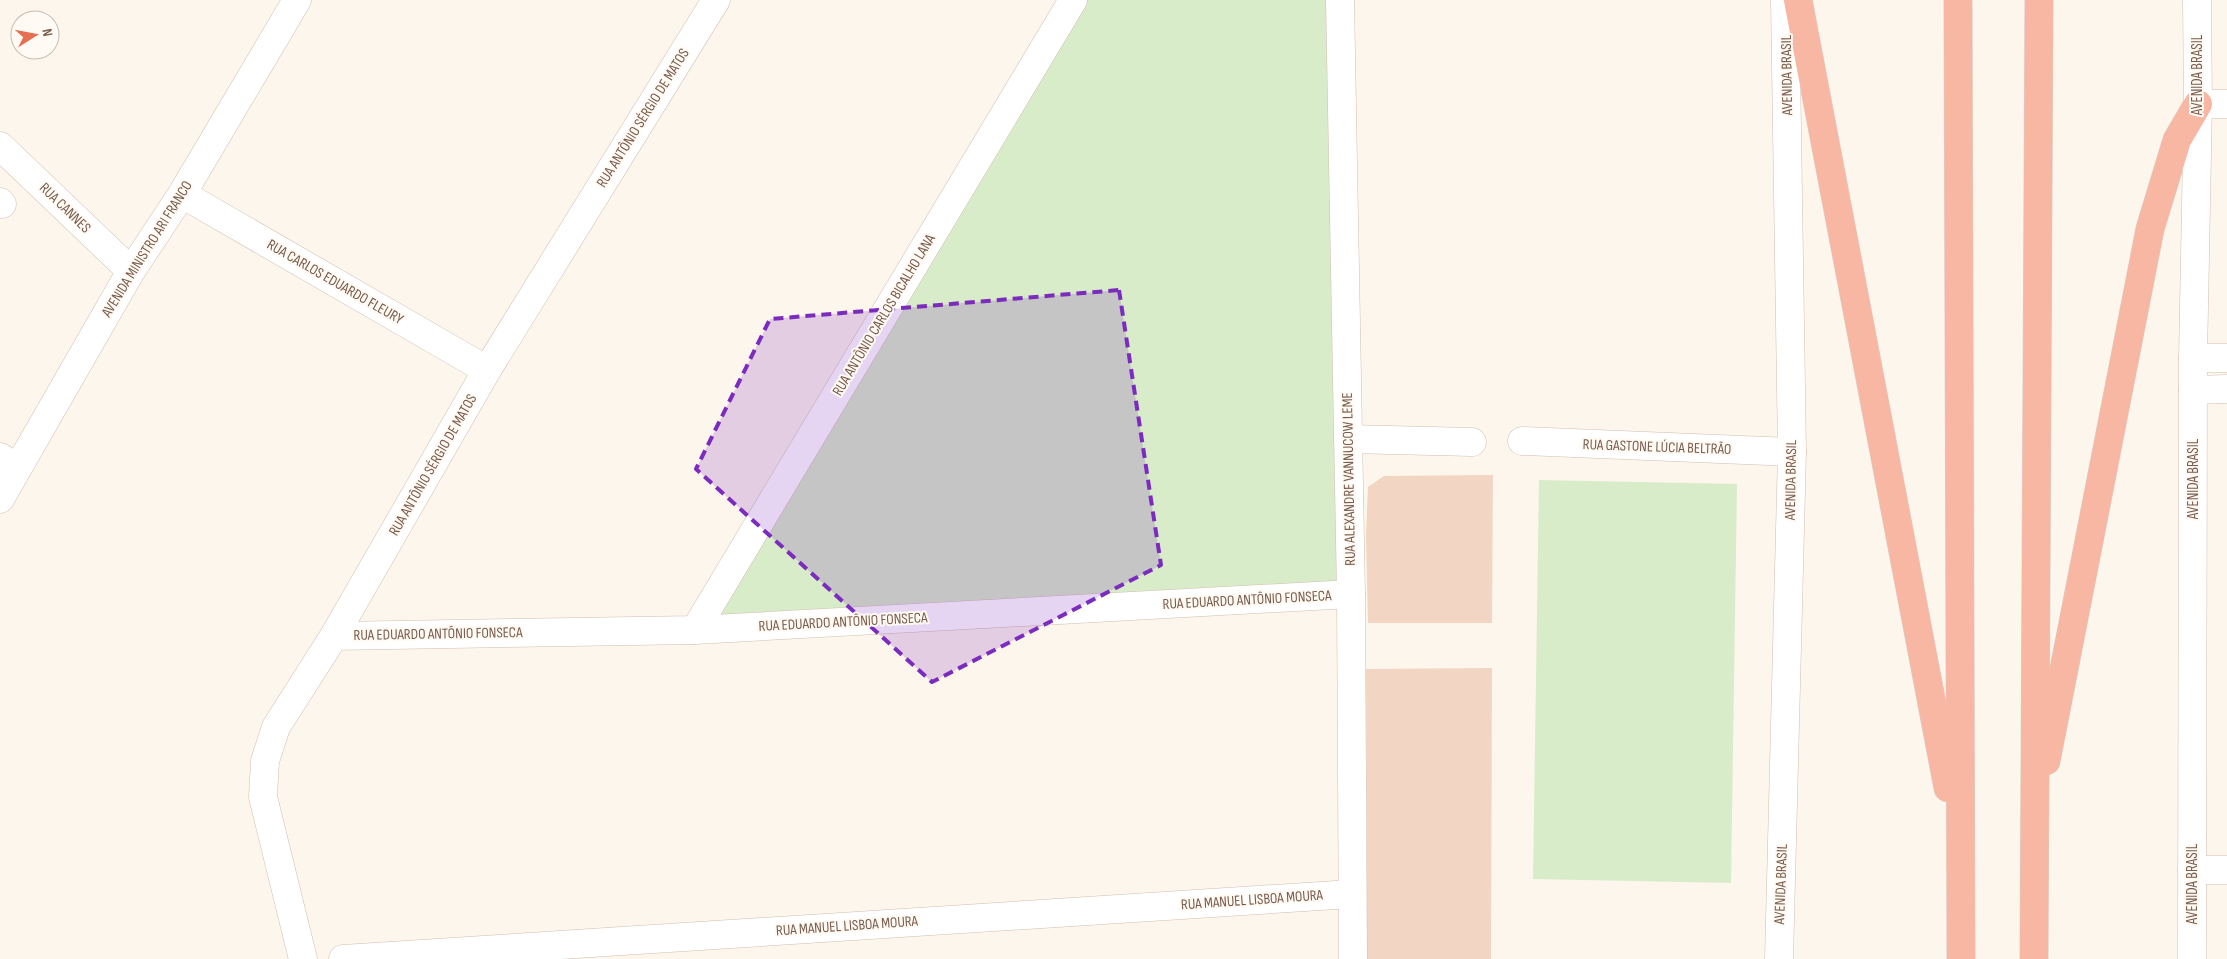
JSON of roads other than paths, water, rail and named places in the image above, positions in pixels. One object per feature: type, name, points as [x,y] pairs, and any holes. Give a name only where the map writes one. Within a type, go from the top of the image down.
[{"type":"highway","points":[[1798,0],[1961,853]]},
{"type":"highway","points":[[1958,0],[1961,959]]},
{"type":"highway","points":[[2034,959],[2039,0]]},
{"type":"highway","points":[[2034,826],[2150,229],[2177,140],[2198,104]]},
{"type":"street","name":"AVENIDA MINISTRO ARI FRANCO","points":[[0,499],[9,462],[182,194],[297,0]]},
{"type":"street","name":"RUA ANTÔNIO SÉRGIO DE MATOS","points":[[303,959],[263,797],[265,760],[276,727],[334,636],[487,370],[716,0]]},
{"type":"street","name":"RUA ANTÔNIO CARLOS BICALHO LANA","points":[[696,630],[1073,0]]},
{"type":"street","name":"RUA ALEXANDRE VANNUCOW LEME","points":[[1340,0],[1351,594],[1353,959]]},
{"type":"street","name":"AVENIDA BRASIL","points":[[1779,959],[1792,452],[1785,0]]},
{"type":"street","name":"AVENIDA BRASIL","points":[[2192,959],[2193,358],[2198,104],[2196,0]]},
{"type":"street","points":[[2198,104],[2227,104]]},
{"type":"street","name":"RUA CANNES","points":[[0,146],[131,271]]},
{"type":"street","name":"RUA CARLOS EDUARDO FLEURY","points":[[182,194],[487,370]]},
{"type":"street","points":[[2193,358],[2227,358]]},
{"type":"street","points":[[2194,390],[2227,389]]},
{"type":"street","points":[[1348,439],[1472,442]]},
{"type":"street","name":"RUA GASTONE LÚCIA BELTRÃO","points":[[1522,441],[1792,452]]},
{"type":"street","name":"RUA EDUARDO ANTÔNIO FONSECA","points":[[334,636],[696,630],[1351,594]]},
{"type":"street","points":[[2192,870],[2227,870]]},
{"type":"street","name":"RUA MANUEL LISBOA MOURA","points":[[342,959],[1352,894]]}]
